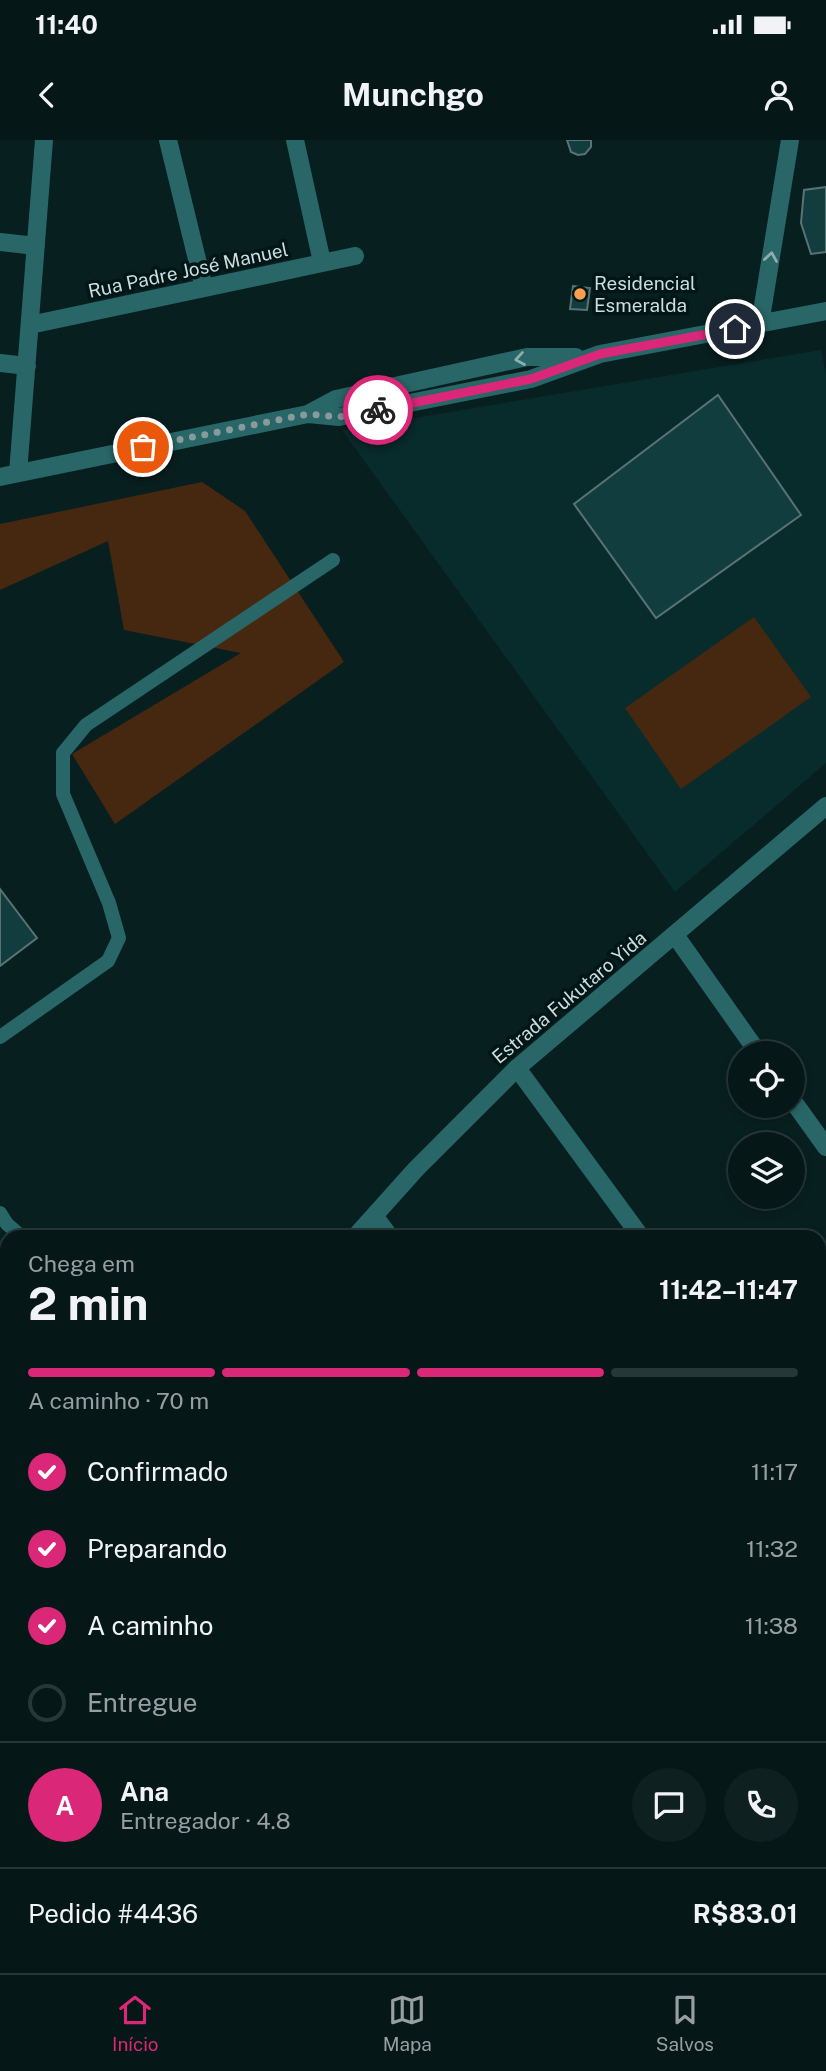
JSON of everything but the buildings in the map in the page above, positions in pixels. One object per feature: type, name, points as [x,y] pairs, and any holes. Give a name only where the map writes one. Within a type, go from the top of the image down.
[{"type":"street","points":[[19,473],[44,140]]},
{"type":"street","points":[[168,140],[204,288]]},
{"type":"street","points":[[295,140],[322,262]]},
{"type":"street","points":[[760,324],[790,140]]},
{"type":"street","points":[[0,242],[36,246]]},
{"type":"street","name":"Rua Padre José Manuel","points":[[30,325],[355,256]]},
{"type":"street","points":[[0,477],[308,414],[339,417],[531,379],[588,357],[826,311]]},
{"type":"street","points":[[0,363],[27,366]]},
{"type":"street","name":"Estrada Fukutaro Yida","points":[[362,1230],[416,1169],[517,1068],[826,806]]},
{"type":"street","points":[[675,935],[750,1041]]},
{"type":"street","points":[[517,1068],[636,1230]]},
{"type":"street","points":[[805,1118],[826,1147]]},
{"type":"street","points":[[375,1217],[385,1230]]},
{"type":"lane","points":[[0,1037],[108,961],[119,939],[109,903],[62,794],[63,753],[86,725],[333,560]]},
{"type":"lane","points":[[0,1213],[14,1230]]},
{"type":"shaded area","points":[[821,350],[826,374],[826,763],[675,892],[342,430]]},
{"type":"shaded area","points":[[202,482],[245,511],[344,662],[115,824],[72,754],[241,653],[124,630],[108,541],[0,590],[0,524]]},
{"type":"shaded area","points":[[754,617],[811,697],[681,789],[625,708]]},
{"type":"way so far","points":[[143,447],[308,414],[339,417],[378,410]]},
{"type":"place","name":"Residencial Esmeralda","points":[[580,294]]},
{"type":"route","points":[[378,410],[531,379],[600,354],[735,329]]}]
